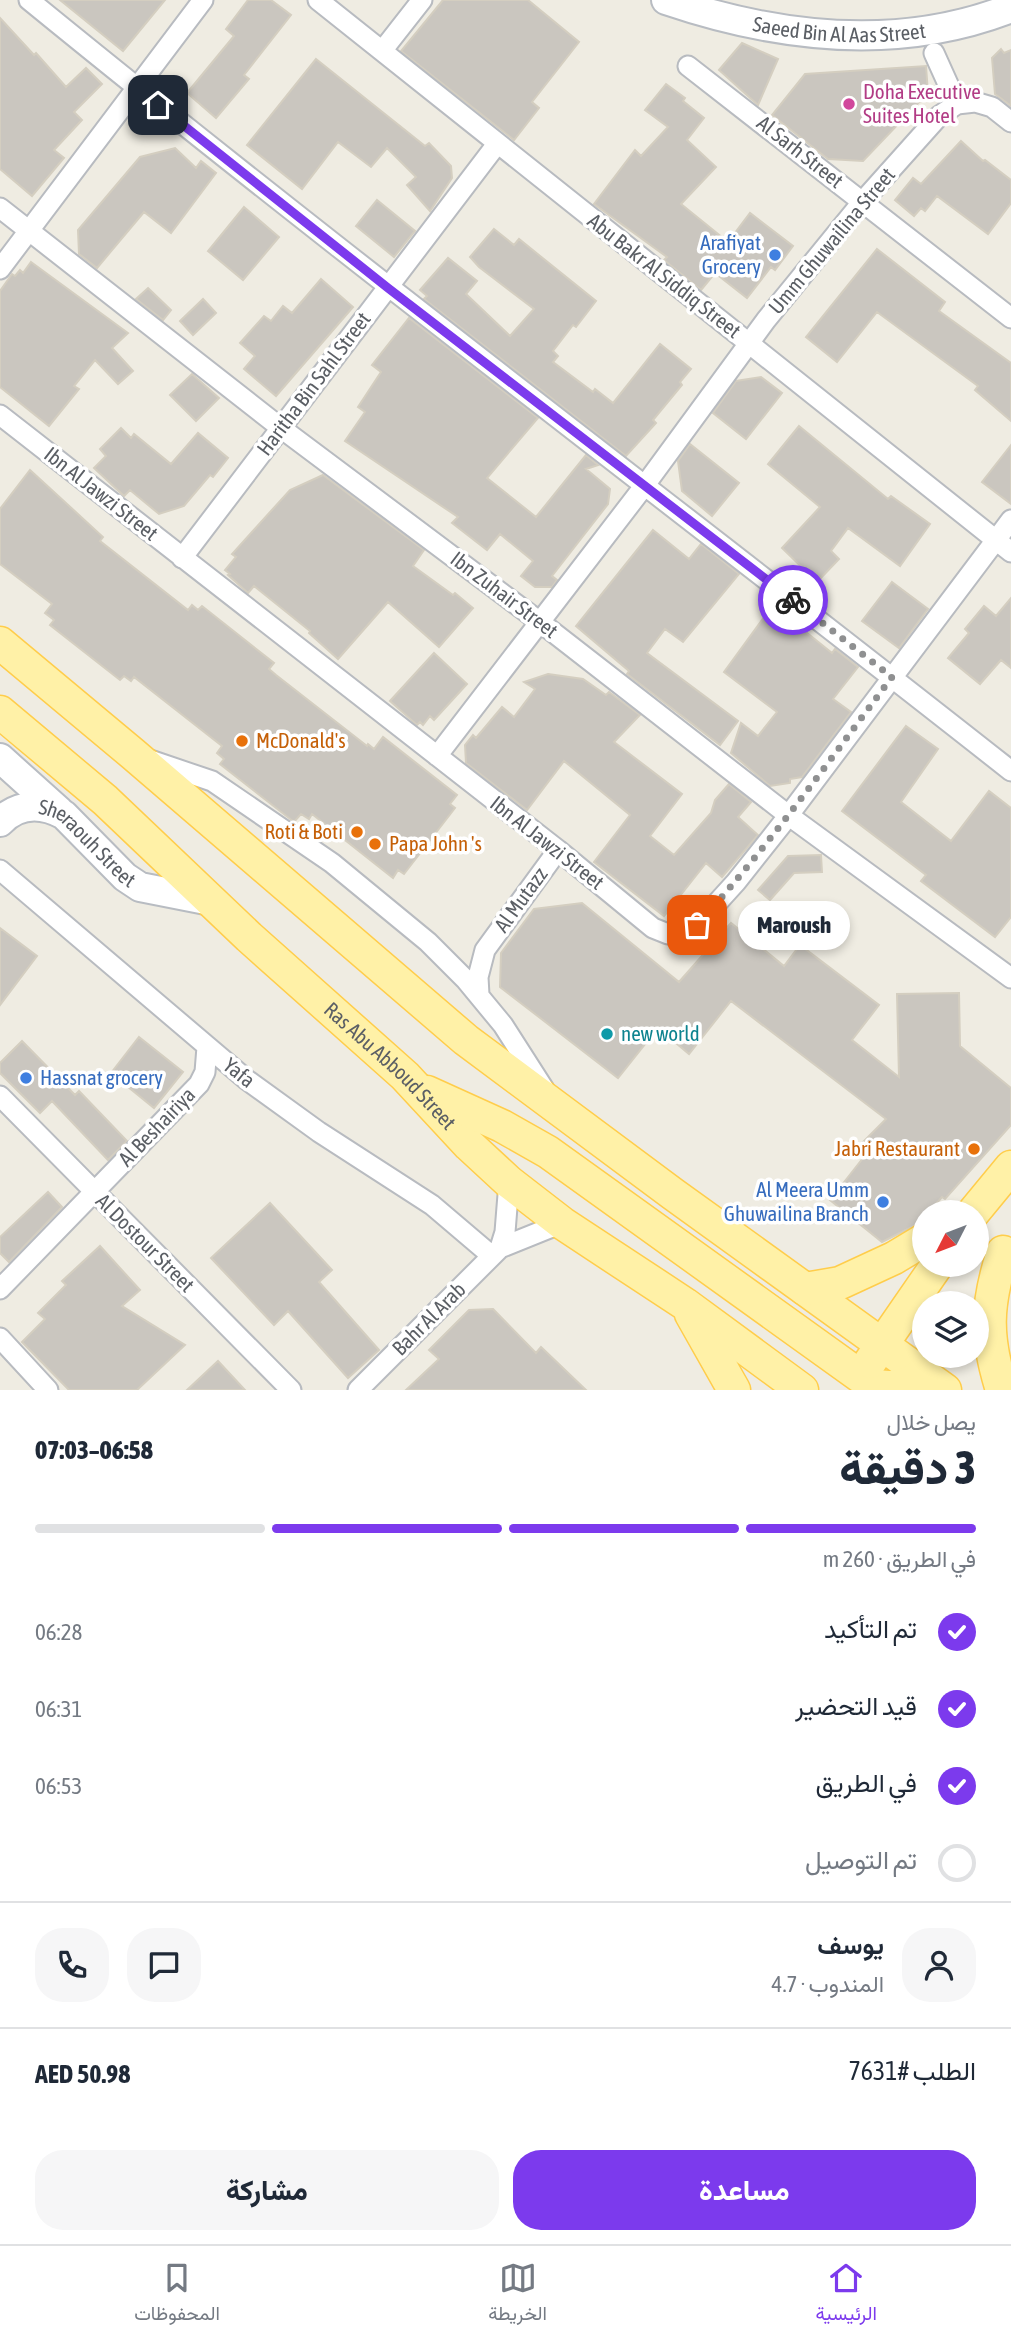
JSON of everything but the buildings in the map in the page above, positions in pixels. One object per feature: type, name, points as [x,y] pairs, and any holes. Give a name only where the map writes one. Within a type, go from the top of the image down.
[{"type":"main road","points":[[0,643],[466,1040],[928,1378]]},
{"type":"main road","name":"Ras Abu Abboud Street","points":[[0,712],[104,800],[211,901],[418,1088],[469,1145],[509,1182],[562,1223],[685,1304],[802,1390]]},
{"type":"main road","points":[[418,1088],[502,1126],[548,1152],[854,1384],[887,1389],[928,1378]]},
{"type":"main road","points":[[984,1200],[1011,1167]]},
{"type":"main road","points":[[977,1291],[1007,1246]]},
{"type":"main road","points":[[1002,1390],[992,1357],[988,1321],[992,1286],[1007,1246]]},
{"type":"main road","points":[[805,1289],[840,1283],[912,1247]]},
{"type":"main road","points":[[854,1384],[928,1278]]},
{"type":"main road","points":[[685,1304],[734,1390]]},
{"type":"street","points":[[29,0],[388,288],[1011,771]]},
{"type":"street","points":[[0,270],[203,0]]},
{"type":"street","name":"Abu Bakr Al Siddiq Street","points":[[318,0],[1011,552]]},
{"type":"street","points":[[382,51],[422,0]]},
{"type":"street","name":"Saeed Bin Al Aas Street","points":[[666,0],[710,15],[764,26],[845,35],[896,36],[942,29],[1011,8]]},
{"type":"street","points":[[934,53],[957,104],[975,102],[992,107],[1011,122]]},
{"type":"street","name":"Al Sarh Street","points":[[688,66],[1011,318]]},
{"type":"street","name":"Umm Ghuwailina Street","points":[[437,756],[645,485],[749,343],[863,201],[939,116],[957,104]]},
{"type":"street","name":"Haritha Bin Sahl Street","points":[[182,558],[497,144]]},
{"type":"street","name":"Ibn Zuhair Street","points":[[0,208],[281,428],[540,622],[788,815],[1011,978]]},
{"type":"street","name":"Ibn Al Jawzi Street","points":[[0,415],[558,850],[653,928],[668,934],[681,933],[697,925],[736,882],[1011,520]]},
{"type":"street","points":[[133,754],[212,781],[332,863],[444,957],[479,995],[503,1026],[556,1108]]},
{"type":"street","points":[[0,759],[64,815]]},
{"type":"street","name":"Sheraouh Street","points":[[0,759],[7,772],[11,796],[2,820]]},
{"type":"street","name":"Sheraouh Street","points":[[2,820],[22,808],[37,806],[56,810],[125,877],[140,887],[211,901]]},
{"type":"street","name":"Al Mutazz","points":[[479,995],[478,976],[485,950],[558,850]]},
{"type":"street","name":"Yafa","points":[[0,870],[207,1047],[296,1116],[432,1205],[496,1252]]},
{"type":"street","name":"Al Mutazz","points":[[444,957],[466,956],[485,950]]},
{"type":"street","name":"Al Beshairiya","points":[[0,1289],[200,1084],[205,1072],[207,1047]]},
{"type":"street","name":"Al Dostour Street","points":[[0,1096],[291,1390]]},
{"type":"street","points":[[496,1252],[505,1232],[509,1182]]},
{"type":"street","name":"Bahr Al Arab","points":[[358,1390],[496,1252],[562,1223]]},
{"type":"street","points":[[0,1338],[48,1390]]},
{"type":"way so far","points":[[697,925],[736,882],[782,824],[892,677],[793,600]]},
{"type":"place","name":"Doha Executive Suites Hotel","points":[[849,104]]},
{"type":"place","name":"Arafiyat Grocery","points":[[775,255]]},
{"type":"place","name":"McDonald's","points":[[242,741]]},
{"type":"place","name":"Roti & Boti","points":[[357,832]]},
{"type":"place","name":"Papa John 's","points":[[375,844]]},
{"type":"place","name":"Maroush","points":[[697,925]]},
{"type":"place","name":"new world","points":[[607,1034]]},
{"type":"place","name":"Hassnat grocery","points":[[26,1078]]},
{"type":"place","name":"Jabri Restaurant","points":[[974,1149]]},
{"type":"place","name":"Al Meera Umm Ghuwailina Branch","points":[[883,1202]]},
{"type":"route","points":[[158,105],[388,288],[793,600]]}]
